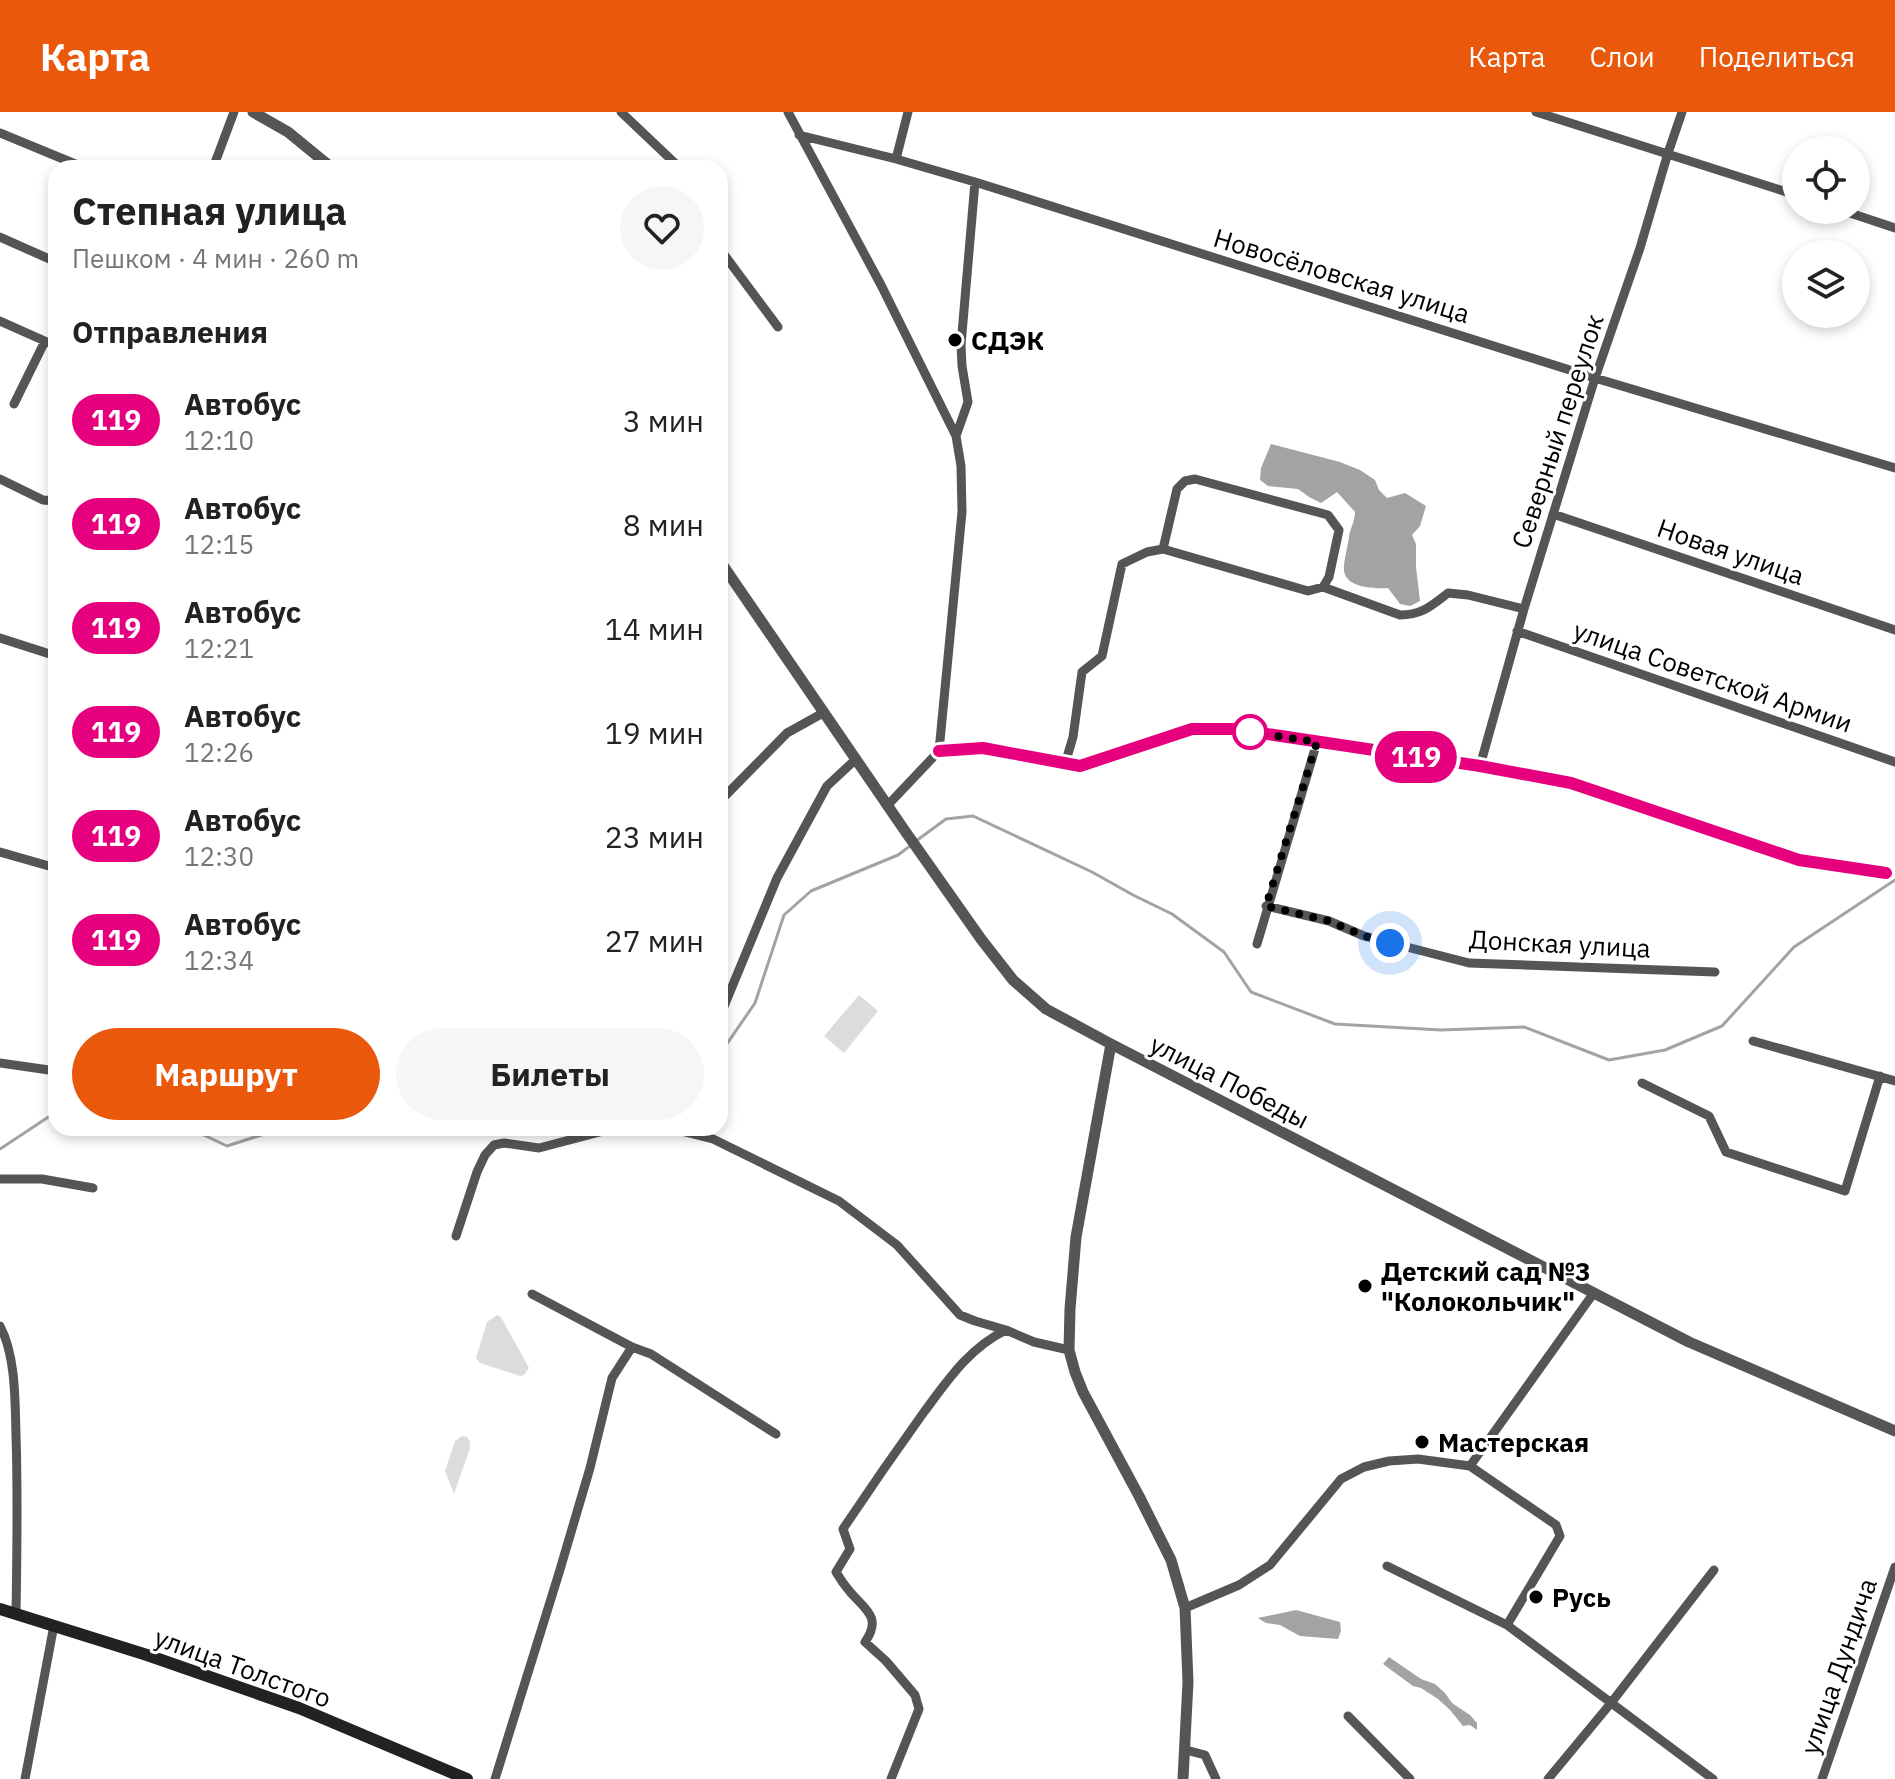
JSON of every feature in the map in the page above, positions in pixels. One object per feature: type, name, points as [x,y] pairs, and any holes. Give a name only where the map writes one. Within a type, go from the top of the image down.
[{"type":"main road","name":"улица Толстого","points":[[0,1609],[299,1708],[467,1779]]},
{"type":"street","points":[[216,160],[234,112]]},
{"type":"street","points":[[253,112],[288,132],[322,160]]},
{"type":"street","points":[[621,112],[672,160]]},
{"type":"street","points":[[788,112],[881,285],[956,436],[961,466],[962,512],[939,751],[887,806]]},
{"type":"street","points":[[896,159],[908,112]]},
{"type":"street","points":[[1536,112],[1782,190]]},
{"type":"street","name":"Северный переулок","points":[[1480,766],[1517,631],[1595,378],[1682,112]]},
{"type":"street","points":[[0,133],[66,160]]},
{"type":"street","name":"Новосёловская улица","points":[[799,135],[975,182],[1595,378],[1895,468]]},
{"type":"street","points":[[956,436],[968,402],[961,345],[975,182]]},
{"type":"street","points":[[1870,220],[1895,228]]},
{"type":"street","points":[[0,237],[48,258]]},
{"type":"street","points":[[728,260],[778,327]]},
{"type":"street","points":[[0,321],[48,342]]},
{"type":"street","points":[[14,404],[45,341]]},
{"type":"street","points":[[0,479],[48,500]]},
{"type":"street","points":[[1163,549],[1177,489],[1185,481],[1195,479],[1328,515],[1339,530],[1329,577],[1323,587]]},
{"type":"street","name":"Новая улица","points":[[1553,514],[1895,630]]},
{"type":"street","points":[[1065,764],[1073,737],[1082,672],[1102,656],[1122,564],[1147,552],[1163,549],[1308,591],[1323,587],[1400,615],[1413,615],[1432,606],[1448,593],[1524,609]]},
{"type":"street","name":"улица Победы","points":[[728,573],[981,939],[1013,980],[1046,1009],[1689,1342],[1895,1431]]},
{"type":"street","name":"улица Советской Армии","points":[[1517,631],[1895,762]]},
{"type":"street","points":[[0,638],[48,653]]},
{"type":"street","points":[[728,793],[787,733],[823,713]]},
{"type":"street","points":[[939,751],[983,748],[1080,766],[1192,729],[1234,729],[1571,783],[1799,860],[1886,873]]},
{"type":"street","points":[[1257,944],[1317,742]]},
{"type":"street","points":[[728,997],[777,878],[827,786],[855,760]]},
{"type":"street","points":[[0,852],[48,866]]},
{"type":"street","name":"Донская улица","points":[[1266,906],[1329,921],[1364,936],[1469,963],[1715,972]]},
{"type":"street","points":[[1753,1041],[1895,1081]]},
{"type":"street","points":[[1111,1044],[1076,1237],[1069,1350],[1083,1392],[1171,1560],[1185,1608],[1188,1653],[1183,1779]]},
{"type":"street","points":[[0,1063],[48,1070]]},
{"type":"street","points":[[1642,1083],[1709,1116],[1726,1152],[1845,1191],[1880,1076]]},
{"type":"street","points":[[456,1236],[477,1172],[494,1145],[504,1143],[539,1148],[585,1136]]},
{"type":"street","points":[[701,1136],[839,1201],[897,1245],[960,1315],[1034,1342],[1069,1350]]},
{"type":"street","points":[[0,1179],[42,1179],[93,1188]]},
{"type":"street","points":[[532,1294],[651,1354],[776,1434]]},
{"type":"street","points":[[1470,1466],[1593,1294]]},
{"type":"street","points":[[0,1326],[14,1381],[16,1614]]},
{"type":"street","points":[[891,1779],[919,1709],[915,1695],[865,1642],[873,1624],[871,1614],[836,1572],[850,1549],[843,1529],[963,1360],[990,1337],[1006,1330]]},
{"type":"street","points":[[495,1779],[581,1498],[612,1378],[632,1347]]},
{"type":"street","points":[[1185,1608],[1239,1585],[1270,1565],[1341,1479],[1364,1467],[1418,1459],[1470,1466],[1556,1525],[1560,1536],[1507,1625]]},
{"type":"street","points":[[1387,1566],[1507,1625],[1713,1779]]},
{"type":"street","name":"улица Дундича","points":[[1822,1779],[1895,1567]]},
{"type":"street","points":[[1548,1779],[1714,1570]]},
{"type":"street","points":[[25,1779],[54,1625]]},
{"type":"street","points":[[1348,1716],[1410,1779]]},
{"type":"street","points":[[1186,1750],[1205,1755],[1216,1779]]},
{"type":"shaded area","points":[[1271,444],[1360,470],[1375,480],[1387,498],[1405,493],[1426,506],[1420,526],[1412,535],[1416,544],[1420,601],[1410,606],[1400,604],[1388,588],[1362,586],[1349,581],[1344,567],[1355,512],[1337,492],[1321,503],[1298,489],[1268,486],[1260,480],[1261,468]]},
{"type":"shaded area","points":[[859,995],[878,1011],[844,1053],[824,1036]]},
{"type":"shaded area","points":[[497,1315],[529,1368],[524,1375],[480,1363],[476,1358],[487,1322]]},
{"type":"shaded area","points":[[462,1436],[467,1437],[470,1448],[454,1494],[445,1471],[455,1441]]},
{"type":"shaded area","points":[[1296,1610],[1340,1622],[1338,1639],[1300,1636],[1258,1618]]},
{"type":"shaded area","points":[[1389,1657],[1421,1679],[1435,1684],[1452,1703],[1470,1715],[1477,1723],[1477,1730],[1470,1725],[1463,1726],[1438,1699],[1413,1686],[1383,1664]]},
{"type":"waterway","points":[[916,841],[946,819],[973,816],[1172,914],[1224,952],[1251,992],[1335,1024],[1441,1030],[1524,1027],[1609,1060],[1665,1050],[1722,1026],[1794,947],[1895,880]]},
{"type":"waterway","points":[[728,1042],[755,1003],[784,915],[811,891],[898,855],[910,846]]},
{"type":"waterway","points":[[0,1149],[48,1117]]},
{"type":"waterway","points":[[206,1136],[227,1146],[258,1136]]},
{"type":"bus line","name":"119","points":[[939,751],[983,748],[1080,766],[1192,729],[1234,729],[1571,783],[1799,860],[1886,873]]},
{"type":"place","name":"СДЭК","points":[[955,340]]},
{"type":"place","name":"Детский сад №3 \"Колокольчик\"","points":[[1365,1286]]},
{"type":"place","name":"Мастерская","points":[[1422,1442]]},
{"type":"place","name":"Русь","points":[[1536,1597]]},
{"type":"route","points":[[1250,732],[1317,742],[1266,906],[1329,921],[1390,943]]}]
